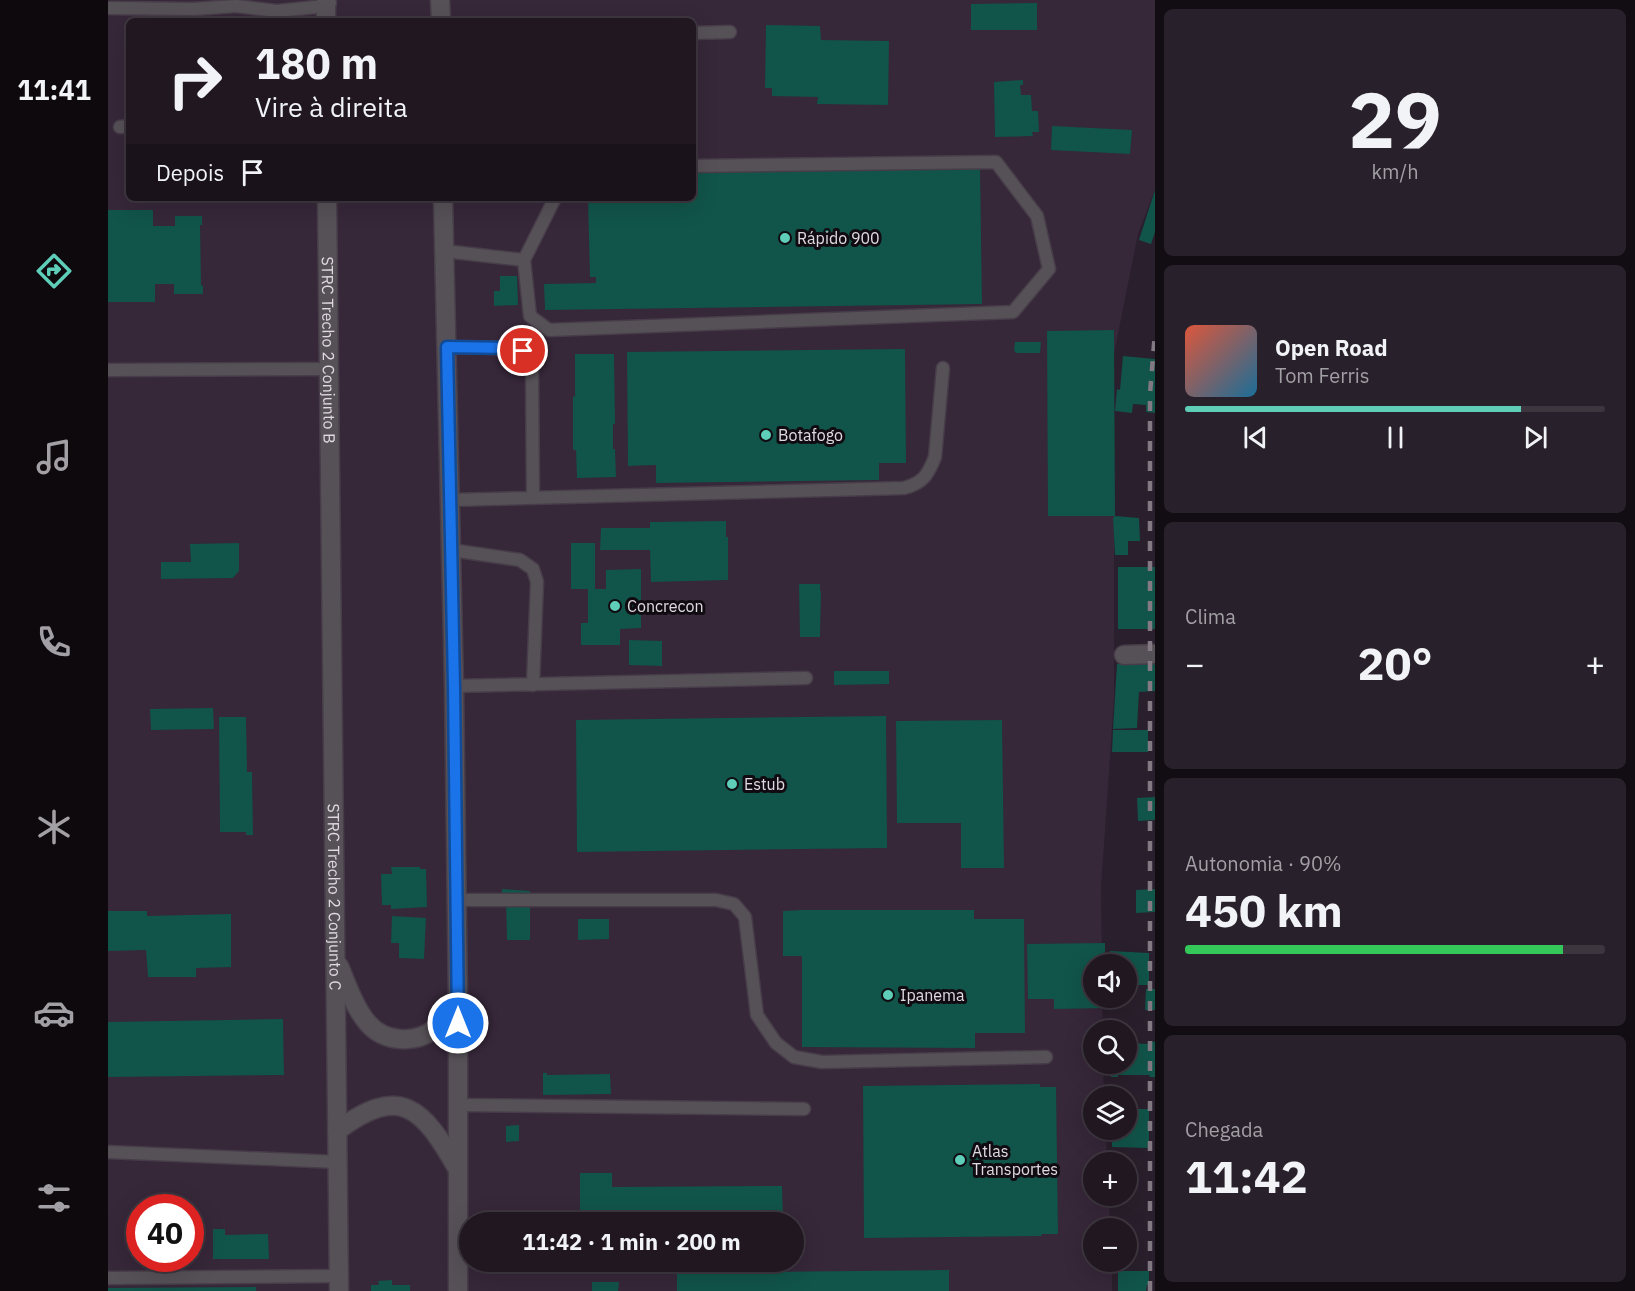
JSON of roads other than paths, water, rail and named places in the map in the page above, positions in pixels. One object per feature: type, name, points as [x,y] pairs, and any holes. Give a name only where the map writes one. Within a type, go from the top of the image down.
[{"type":"street","points":[[440,0],[441,18]]},
{"type":"street","name":"STRC Trecho 2 Conjunto B","points":[[327,201],[330,502]]},
{"type":"street","points":[[443,201],[454,686],[458,1002],[458,1291]]},
{"type":"street","name":"STRC Trecho 2 Conjunto C","points":[[330,502],[339,1284]]},
{"type":"street","points":[[1124,655],[1155,654]]},
{"type":"street","points":[[335,956],[353,999],[367,1022],[374,1029],[391,1037],[403,1040],[429,1033],[444,1020],[458,1002]]},
{"type":"street","points":[[337,1131],[358,1115],[380,1106],[407,1108],[427,1122],[440,1137],[458,1170]]},
{"type":"lane","points":[[108,8],[195,15],[236,3],[277,11],[328,7]]},
{"type":"lane","points":[[696,33],[730,32]]},
{"type":"lane","points":[[554,201],[524,260],[530,316],[549,330],[1013,312],[1049,269],[1037,216],[996,162],[696,166]]},
{"type":"lane","points":[[444,251],[524,260]]},
{"type":"lane","points":[[447,347],[514,348],[529,356],[532,366],[533,497]]},
{"type":"lane","points":[[450,500],[904,488],[918,484],[930,471],[935,457],[943,368]]},
{"type":"lane","points":[[108,370],[329,369]]},
{"type":"lane","points":[[451,550],[520,560],[533,569],[537,582],[533,684]]},
{"type":"lane","points":[[454,686],[806,678]]},
{"type":"lane","points":[[456,900],[716,900],[734,904],[745,917],[757,1015],[776,1043],[794,1057],[822,1062],[1046,1057]]},
{"type":"lane","points":[[458,1105],[804,1109]]},
{"type":"lane","points":[[108,1152],[338,1162]]},
{"type":"lane","points":[[108,1278],[339,1284]]},
{"type":"railway","points":[[1150,1291],[1150,394],[1155,332]]},
{"type":"place","name":"Rápido 900","points":[[785,238]]},
{"type":"place","name":"Botafogo","points":[[766,435]]},
{"type":"place","name":"Concrecon","points":[[615,606]]},
{"type":"place","name":"Estub","points":[[732,784]]},
{"type":"place","name":"Ipanema","points":[[888,995]]},
{"type":"place","name":"Atlas Transportes","points":[[960,1160]]}]
